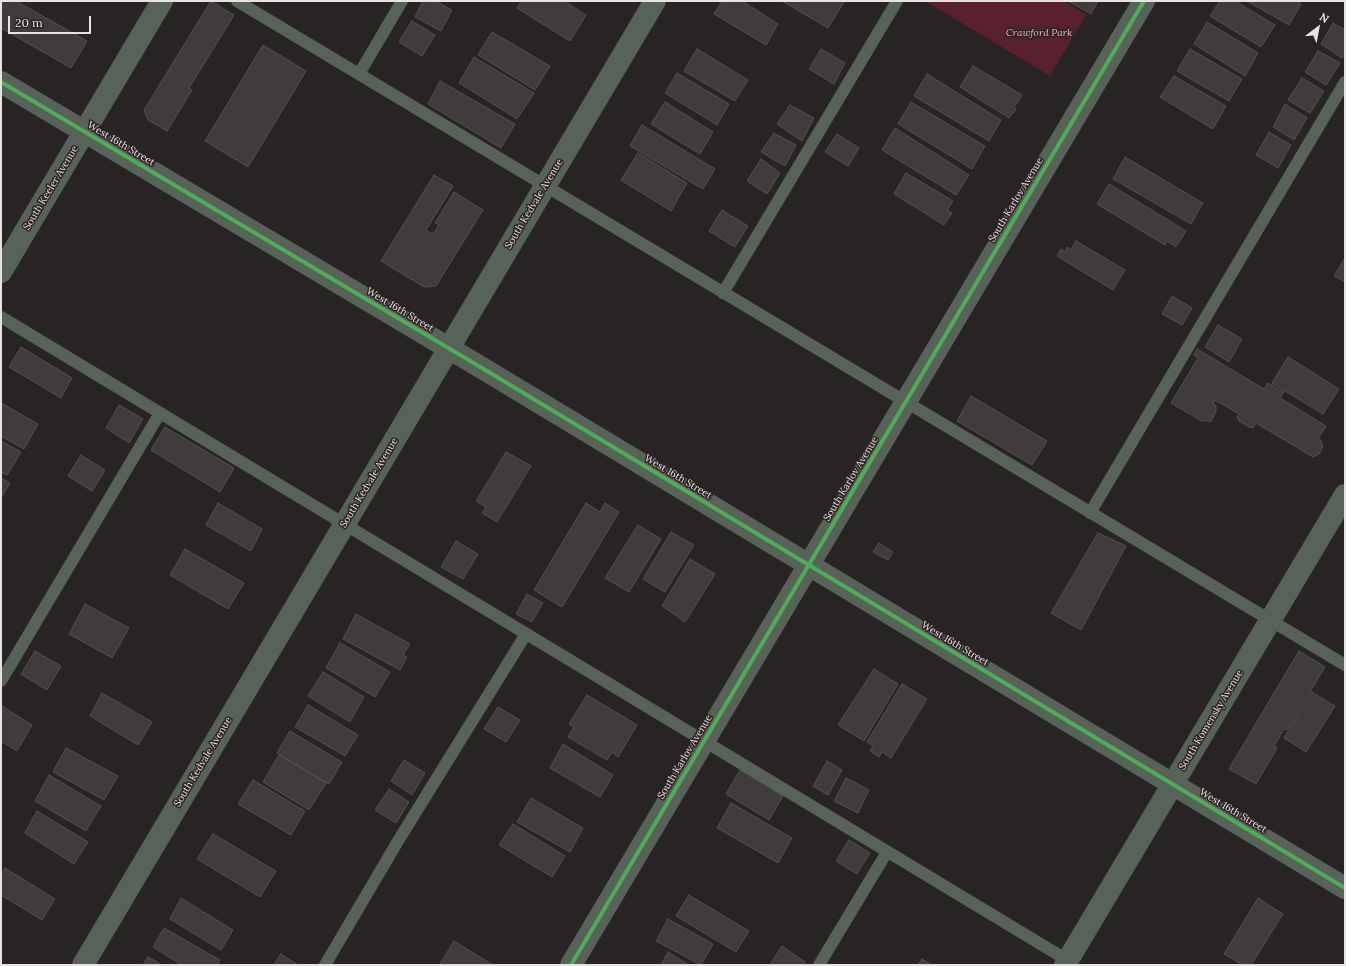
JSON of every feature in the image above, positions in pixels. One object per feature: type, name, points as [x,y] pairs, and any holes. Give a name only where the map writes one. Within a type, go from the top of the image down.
[{"type":"street","name":"South Keeler Avenue","points":[[1,272],[162,1]]},
{"type":"street","name":"South Kedvale Avenue","points":[[83,965],[655,1]]},
{"type":"street","name":"South Karlov Avenue","points":[[571,965],[1144,1]]},
{"type":"street","name":"West 16th Street","points":[[1,82],[449,348],[1345,888]]},
{"type":"street","name":"South Komensky Avenue","points":[[1069,964],[1173,784],[1345,495]]},
{"type":"lane","points":[[237,1],[1345,665]]},
{"type":"lane","points":[[359,74],[402,1]]},
{"type":"lane","points":[[723,293],[897,1]]},
{"type":"lane","points":[[1090,513],[1345,82]]},
{"type":"lane","points":[[1,317],[704,740],[1069,964]]},
{"type":"lane","points":[[1,681],[160,413]]},
{"type":"lane","points":[[325,965],[398,841],[526,634]]},
{"type":"lane","points":[[820,965],[887,852]]},
{"type":"green space","name":"Crawford Park","points":[[925,1],[1064,1],[1086,15],[1050,76]]},
{"type":"building","points":[[1,1],[16,1],[87,41],[71,68],[1,28]]},
{"type":"building","points":[[211,1],[234,15],[189,88],[192,90],[167,131],[148,120],[144,110]]},
{"type":"building","points":[[423,1],[435,1],[452,10],[441,31],[415,17]]},
{"type":"building","points":[[522,1],[564,1],[586,15],[570,41],[517,8]]},
{"type":"building","points":[[722,1],[742,1],[778,24],[766,45],[714,14]]},
{"type":"building","points":[[782,1],[843,1],[844,2],[828,28]]},
{"type":"building","points":[[1068,1],[1098,1],[1091,14]]},
{"type":"building","points":[[1220,1],[1235,1],[1275,25],[1261,47],[1210,16]]},
{"type":"building","points":[[1247,1],[1296,1],[1301,4],[1289,25]]},
{"type":"building","points":[[412,21],[435,35],[422,56],[399,42]]},
{"type":"building","points":[[1207,22],[1258,53],[1245,76],[1194,44]]},
{"type":"building","points":[[1333,23],[1345,30],[1345,54],[1342,58],[1321,44]]},
{"type":"building","points":[[492,32],[550,66],[535,90],[478,55]]},
{"type":"building","points":[[263,45],[306,71],[248,167],[205,141]]},
{"type":"building","points":[[697,49],[748,80],[735,101],[684,71]]},
{"type":"building","points":[[821,49],[845,63],[834,84],[809,69]]},
{"type":"building","points":[[1190,49],[1242,79],[1229,101],[1177,71]]},
{"type":"building","points":[[1318,51],[1340,63],[1326,85],[1305,72]]},
{"type":"building","points":[[474,57],[534,93],[517,119],[459,83]]},
{"type":"building","points":[[973,66],[1022,95],[1014,108],[1016,109],[1009,118],[960,87]]},
{"type":"building","points":[[677,73],[729,104],[717,125],[665,93]]},
{"type":"building","points":[[927,74],[1001,120],[989,141],[914,96]]},
{"type":"building","points":[[1174,76],[1226,106],[1213,129],[1160,97]]},
{"type":"building","points":[[1302,78],[1324,91],[1310,113],[1288,100]]},
{"type":"building","points":[[440,81],[515,124],[501,148],[428,104]]},
{"type":"building","points":[[665,102],[713,132],[700,154],[651,124]]},
{"type":"building","points":[[911,102],[985,146],[972,169],[898,124]]},
{"type":"building","points":[[1285,104],[1307,118],[1294,140],[1273,127]]},
{"type":"building","points":[[790,105],[814,118],[802,141],[777,124]]},
{"type":"building","points":[[642,125],[715,169],[703,189],[630,146]]},
{"type":"building","points":[[895,128],[969,175],[956,195],[882,150]]},
{"type":"building","points":[[1269,132],[1291,145],[1278,168],[1256,155]]},
{"type":"building","points":[[774,133],[796,145],[785,166],[761,152]]},
{"type":"building","points":[[837,134],[859,148],[848,166],[825,152]]},
{"type":"building","points":[[638,153],[687,183],[671,211],[621,180]]},
{"type":"building","points":[[1125,157],[1203,203],[1191,224],[1113,179]]},
{"type":"building","points":[[761,159],[780,173],[767,194],[747,181]]},
{"type":"building","points":[[906,173],[953,201],[947,210],[952,213],[944,225],[894,194]]},
{"type":"building","points":[[434,175],[453,186],[426,230],[433,234],[439,225],[435,223],[454,192],[483,210],[436,286],[424,287],[381,261]]},
{"type":"building","points":[[1109,184],[1186,231],[1176,247],[1167,241],[1165,245],[1097,204]]},
{"type":"building","points":[[722,210],[748,226],[735,247],[709,231]]},
{"type":"building","points":[[1076,241],[1125,270],[1113,290],[1057,256],[1061,249],[1065,252],[1067,247],[1071,250]]},
{"type":"building","points":[[1345,258],[1345,282],[1334,276]]},
{"type":"building","points":[[1172,296],[1192,308],[1182,325],[1162,314]]},
{"type":"building","points":[[1218,325],[1242,339],[1229,362],[1205,347]]},
{"type":"building","points":[[21,347],[72,378],[61,398],[9,367]]},
{"type":"building","points":[[1197,349],[1264,389],[1268,383],[1284,392],[1280,398],[1326,426],[1318,439],[1321,441],[1323,446],[1319,454],[1313,457],[1256,423],[1253,428],[1249,427],[1239,421],[1237,417],[1239,414],[1215,400],[1213,404],[1216,406],[1216,412],[1211,421],[1202,421],[1171,403],[1198,358],[1194,355]]},
{"type":"building","points":[[1288,357],[1339,389],[1323,414],[1272,383]]},
{"type":"building","points":[[971,396],[1047,441],[1032,465],[957,421]]},
{"type":"building","points":[[1,403],[38,424],[24,449],[1,436]]},
{"type":"building","points":[[119,405],[143,419],[129,443],[106,428]]},
{"type":"building","points":[[165,427],[234,468],[220,492],[151,450]]},
{"type":"building","points":[[1,441],[21,452],[7,475],[1,472]]},
{"type":"building","points":[[506,452],[531,466],[497,522],[482,513],[486,507],[476,501]]},
{"type":"building","points":[[81,455],[105,470],[92,491],[68,476]]},
{"type":"building","points":[[1,478],[10,483],[1,498]]},
{"type":"building","points":[[218,503],[262,529],[251,551],[206,525]]},
{"type":"building","points":[[586,503],[600,512],[605,503],[619,512],[562,607],[534,590]]},
{"type":"building","points":[[638,525],[661,539],[629,592],[605,578]]},
{"type":"building","points":[[671,532],[694,545],[665,592],[643,579]]},
{"type":"building","points":[[1098,533],[1126,546],[1081,630],[1051,613]]},
{"type":"building","points":[[456,541],[478,554],[463,579],[441,567]]},
{"type":"building","points":[[879,543],[893,552],[888,560],[873,552]]},
{"type":"building","points":[[185,549],[244,583],[228,609],[170,575]]},
{"type":"building","points":[[690,559],[715,574],[685,622],[662,606]]},
{"type":"building","points":[[527,594],[543,603],[532,622],[516,614]]},
{"type":"building","points":[[85,604],[129,628],[112,658],[69,634]]},
{"type":"building","points":[[356,614],[410,644],[403,655],[407,657],[400,670],[343,639]]},
{"type":"building","points":[[340,643],[390,672],[375,697],[326,668]]},
{"type":"building","points":[[35,651],[61,666],[47,690],[21,674]]},
{"type":"building","points":[[1299,651],[1325,667],[1287,730],[1284,729],[1274,746],[1277,748],[1256,784],[1229,769]]},
{"type":"building","points":[[874,669],[898,684],[864,741],[838,725]]},
{"type":"building","points":[[323,672],[364,697],[350,722],[308,696]]},
{"type":"building","points":[[902,684],[927,699],[891,758],[882,752],[879,757],[870,751],[873,746],[867,742]]},
{"type":"building","points":[[1312,692],[1335,706],[1306,752],[1284,738]]},
{"type":"building","points":[[102,693],[152,722],[138,745],[90,716]]},
{"type":"building","points":[[587,695],[637,725],[618,757],[612,752],[607,760],[568,737],[574,727],[569,724]]},
{"type":"building","points":[[308,705],[358,735],[345,756],[295,727]]},
{"type":"building","points":[[2,706],[32,725],[17,751],[1,741]]},
{"type":"building","points":[[498,707],[520,720],[506,742],[484,729]]},
{"type":"building","points":[[290,731],[342,762],[329,784],[277,753]]},
{"type":"building","points":[[563,744],[613,775],[600,797],[550,768]]},
{"type":"building","points":[[66,748],[118,776],[104,800],[53,772]]},
{"type":"building","points":[[279,755],[326,783],[309,810],[263,782]]},
{"type":"building","points":[[404,760],[425,773],[412,795],[391,781]]},
{"type":"building","points":[[827,761],[842,770],[828,795],[813,786]]},
{"type":"building","points":[[740,770],[783,796],[769,820],[726,794]]},
{"type":"building","points":[[49,775],[101,806],[86,831],[35,801]]},
{"type":"building","points":[[846,778],[869,790],[858,813],[834,801]]},
{"type":"building","points":[[253,780],[305,811],[291,835],[238,804]]},
{"type":"building","points":[[389,789],[409,802],[396,823],[375,810]]},
{"type":"building","points":[[531,798],[583,828],[570,852],[517,822]]},
{"type":"building","points":[[731,803],[792,838],[778,863],[717,828]]},
{"type":"building","points":[[37,811],[88,842],[74,864],[25,833]]},
{"type":"building","points":[[513,824],[565,856],[552,877],[499,845]]},
{"type":"building","points":[[213,834],[276,871],[260,897],[197,859]]},
{"type":"building","points":[[849,840],[870,853],[857,874],[836,861]]},
{"type":"building","points":[[5,868],[55,899],[42,920],[1,895],[1,875]]},
{"type":"building","points":[[689,895],[749,931],[736,952],[676,916]]},
{"type":"building","points":[[181,898],[233,930],[221,950],[170,919]]},
{"type":"building","points":[[1258,898],[1283,914],[1251,965],[1243,965],[1224,954]]},
{"type":"building","points":[[668,919],[713,944],[701,965],[656,941]]},
{"type":"building","points":[[164,928],[220,960],[217,965],[182,965],[153,947]]},
{"type":"building","points":[[454,941],[493,965],[440,964]]},
{"type":"building","points":[[782,946],[805,962],[803,965],[770,965]]},
{"type":"building","points":[[668,952],[689,965],[661,965]]},
{"type":"building","points":[[281,954],[298,965],[274,965]]},
{"type":"building","points":[[148,957],[162,965],[143,965]]},
{"type":"building","points":[[922,959],[932,965],[918,965]]},
{"type":"cycle path","points":[[571,965],[1144,1]]},
{"type":"cycle path","points":[[1,82],[477,365],[1345,888]]}]
